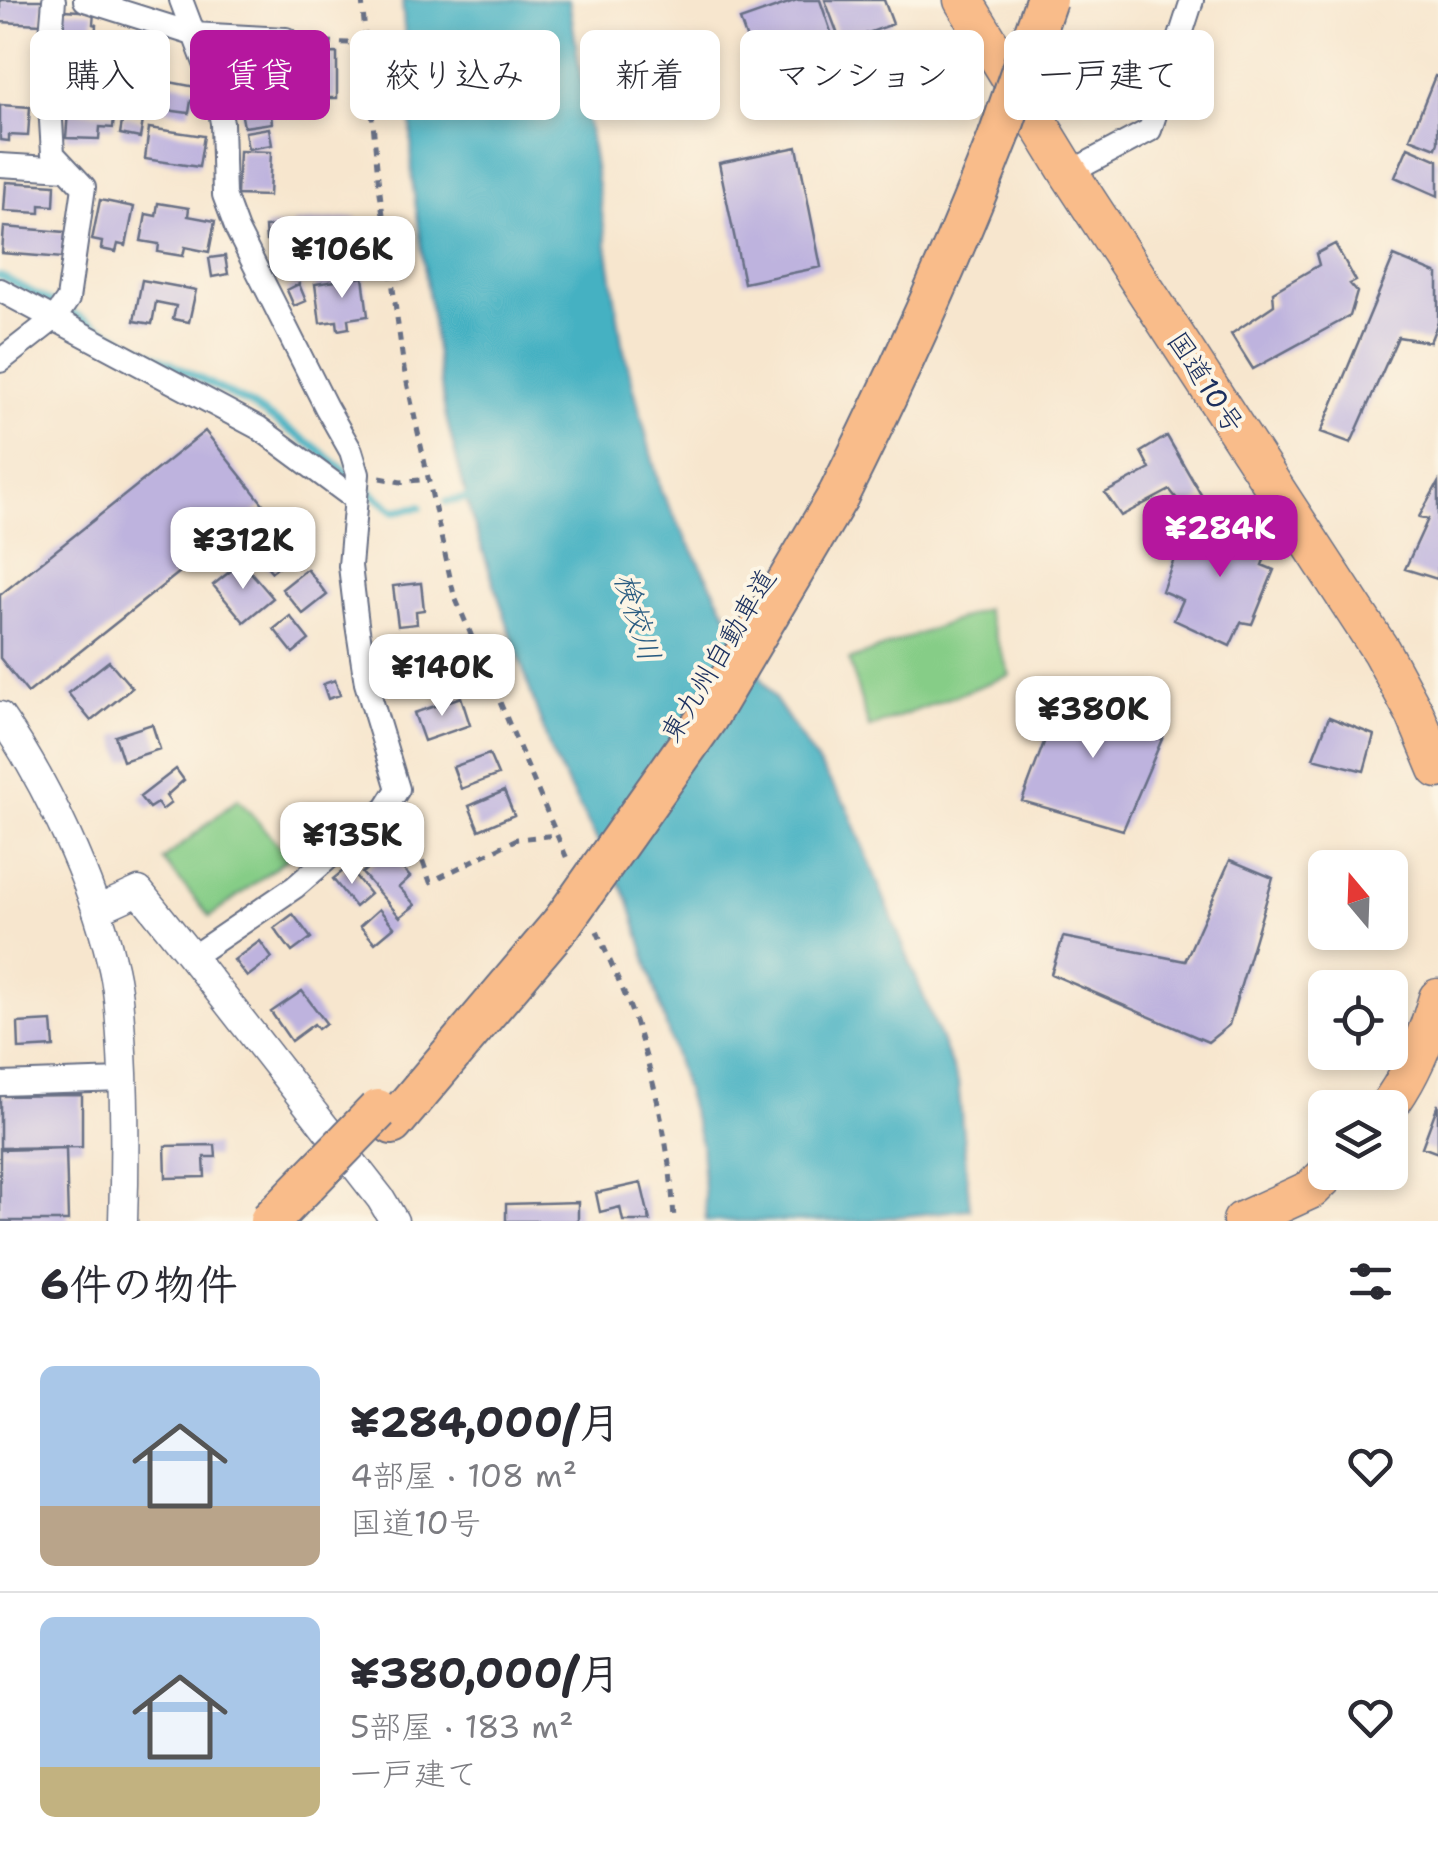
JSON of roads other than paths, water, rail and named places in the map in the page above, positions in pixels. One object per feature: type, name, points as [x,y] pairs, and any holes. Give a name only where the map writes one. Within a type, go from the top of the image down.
[{"type":"highway","name":"国道10号","points":[[963,0],[1070,173],[1381,652],[1415,714],[1438,769]]},
{"type":"highway","name":"東九州自動車道","points":[[987,131],[1021,0]]},
{"type":"highway","name":"東九州自動車道","points":[[299,1221],[504,962],[566,918],[617,815],[828,490],[938,228],[1046,0]]},
{"type":"highway","points":[[1399,1090],[1428,1032],[1438,998]]},
{"type":"highway","name":"東九州自動車道","points":[[270,1221],[385,1117]]},
{"type":"highway","points":[[1242,1221],[1310,1190]]},
{"type":"street","points":[[0,362],[61,308],[84,187],[53,154],[48,71],[54,0]]},
{"type":"street","points":[[85,0],[190,33]]},
{"type":"street","points":[[181,0],[192,30]]},
{"type":"street","points":[[1070,173],[1150,130],[1192,0]]},
{"type":"street","points":[[192,957],[295,887],[386,808],[398,789],[366,683],[357,624],[350,566],[356,489],[351,451],[237,230],[224,195],[221,120]]},
{"type":"street","points":[[0,166],[67,169]]},
{"type":"street","points":[[0,290],[61,308],[356,489]]},
{"type":"street","points":[[0,716],[48,798],[97,910],[112,963],[120,1016],[126,1134],[123,1221]]},
{"type":"street","points":[[97,910],[138,892],[394,1221]]},
{"type":"street","points":[[0,1084],[123,1080]]},
{"type":"water","name":"検校川","points":[[402,0],[569,0],[580,71],[580,120],[588,120],[622,343],[661,491],[763,681],[848,808],[958,1082],[970,1209],[860,1221],[706,1221],[701,1143],[629,901],[552,755],[471,516],[445,413],[412,179],[411,120],[560,120],[560,30],[404,30]]},
{"type":"waterway","points":[[0,276],[251,405],[351,476]]},
{"type":"waterway","points":[[362,485],[394,511],[420,507]]},
{"type":"waterway","points":[[447,502],[477,496]]}]
